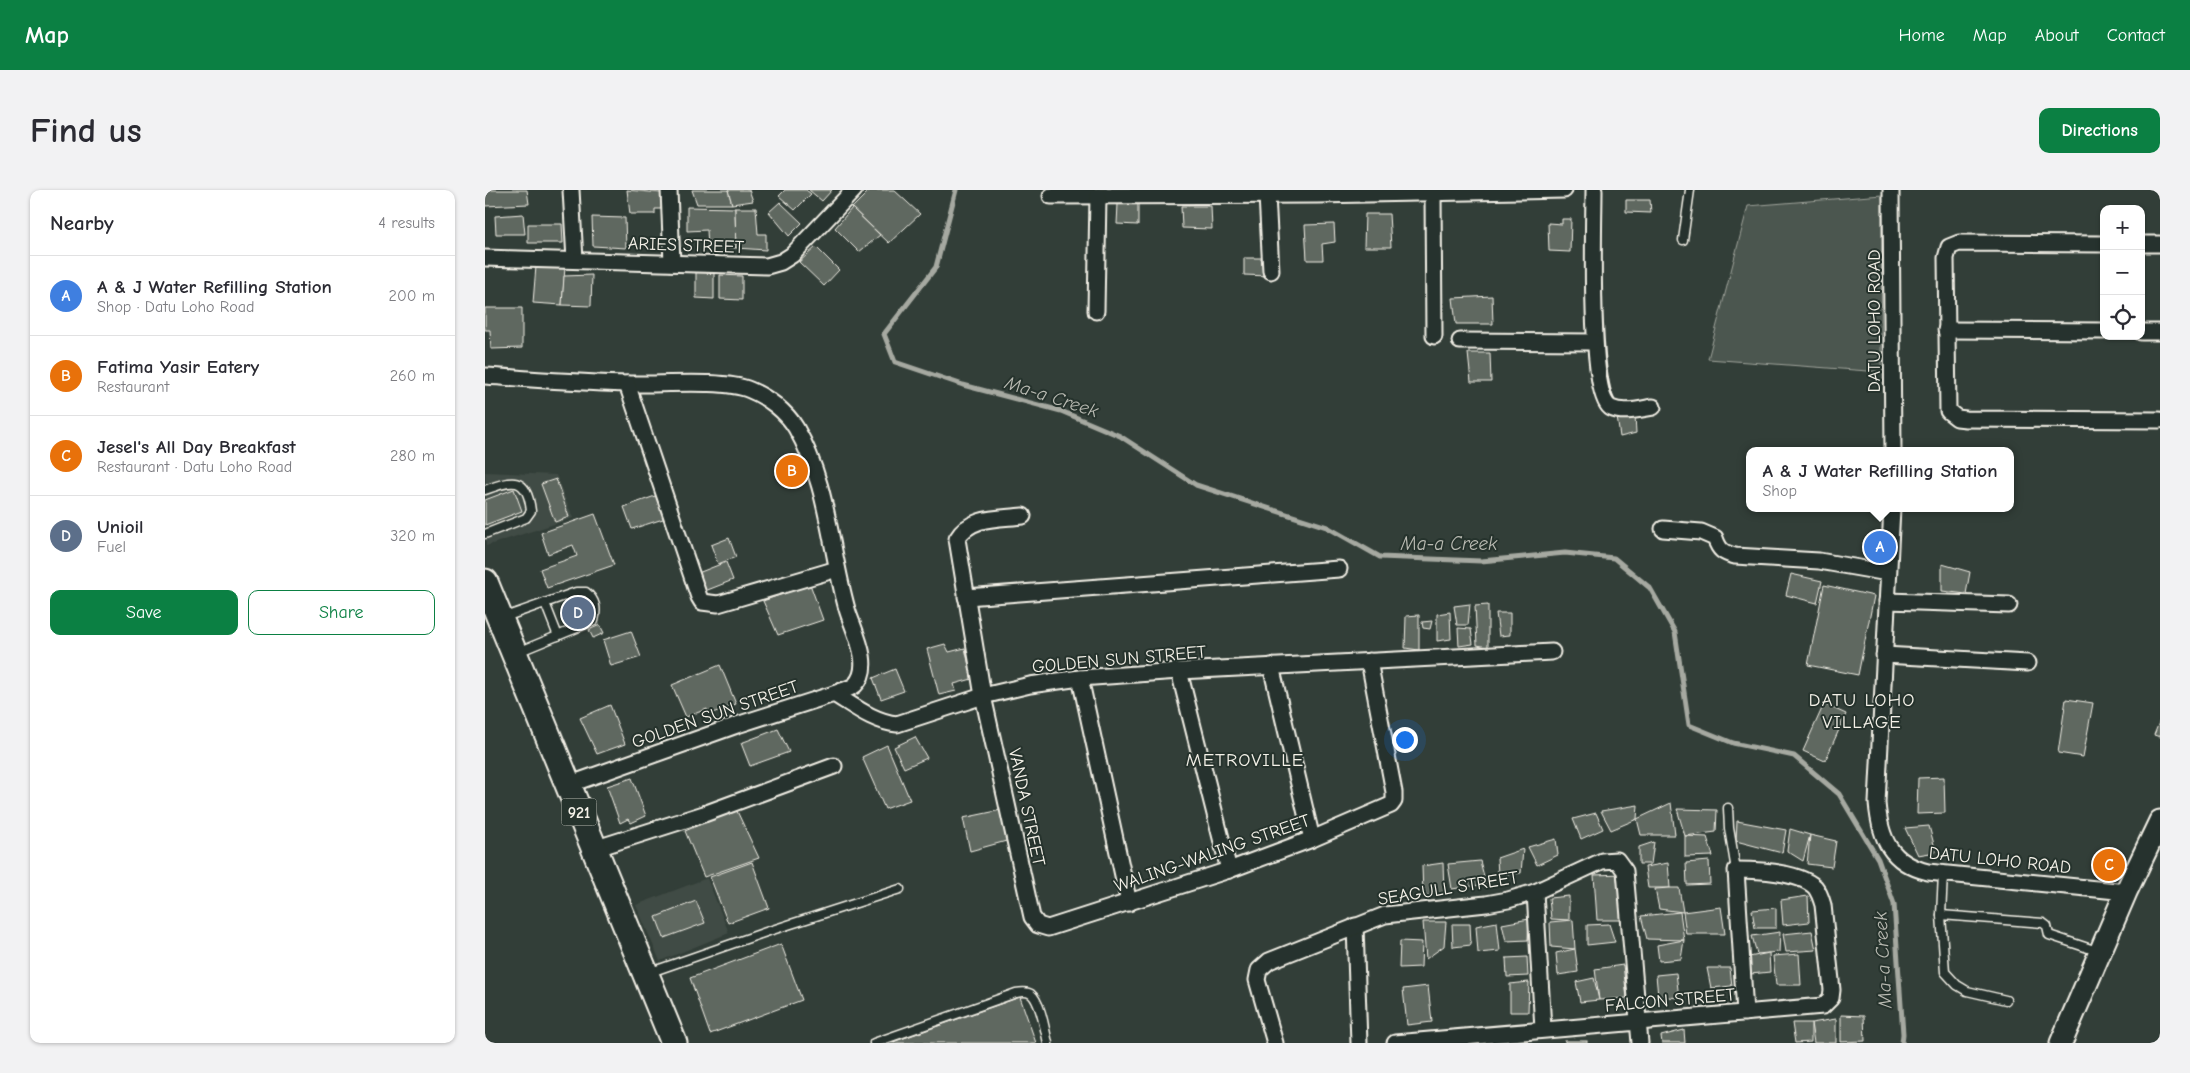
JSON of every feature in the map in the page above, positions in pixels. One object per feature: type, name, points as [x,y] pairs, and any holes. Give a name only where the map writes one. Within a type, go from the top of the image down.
[{"type":"main road","name":"921","points":[[485,582],[673,1043]]},
{"type":"main road","points":[[2061,1043],[2126,892],[2160,821]]},
{"type":"street","points":[[571,190],[575,260]]},
{"type":"street","points":[[669,190],[672,263]]},
{"type":"street","name":"ARIES STREET","points":[[485,258],[753,267],[781,262],[792,255],[854,190]]},
{"type":"street","points":[[1051,196],[1180,193],[1267,195],[1564,190]]},
{"type":"street","points":[[1594,190],[1594,342],[1604,401],[1611,408],[1622,410],[1653,406]]},
{"type":"street","name":"DATU LOHO ROAD","points":[[1891,190],[1893,447]]},
{"type":"street","points":[[1433,193],[1434,336]]},
{"type":"street","points":[[1267,195],[1271,271]]},
{"type":"street","points":[[1096,311],[1098,196]]},
{"type":"street","points":[[2100,244],[1959,243],[1949,247],[1946,258],[1947,406],[1952,415],[1966,418],[2160,420]]},
{"type":"street","points":[[2145,244],[2160,244]]},
{"type":"street","points":[[1946,330],[2100,332]]},
{"type":"street","points":[[2145,332],[2160,332]]},
{"type":"street","points":[[1460,341],[1594,342]]},
{"type":"street","points":[[485,376],[627,384],[738,386],[750,390],[781,410],[797,429],[815,474],[829,519],[837,569],[850,619],[857,637],[862,665],[859,679],[853,686],[834,694]]},
{"type":"street","points":[[627,384],[702,602],[718,604],[837,569]]},
{"type":"street","name":"DATU LOHO ROAD","points":[[1891,512],[1877,803],[1883,836],[1891,851],[1903,862],[1915,869],[1943,874],[2126,892]]},
{"type":"street","name":"VANDA STREET","points":[[1023,516],[972,522],[962,530],[957,539],[983,696],[1032,917],[1038,925]]},
{"type":"street","points":[[1663,529],[1708,533],[1715,538],[1718,546],[1724,553],[1735,556],[1819,561],[1888,573]]},
{"type":"street","points":[[966,597],[1339,569]]},
{"type":"street","points":[[1887,601],[2009,605]]},
{"type":"street","name":"GOLDEN SUN STREET","points":[[568,785],[834,694],[875,719],[885,723],[897,724],[983,696],[1080,678],[1179,671],[1552,652]]},
{"type":"street","points":[[1884,655],[2028,663]]},
{"type":"street","name":"WALING-WALING STREET","points":[[1038,925],[1049,928],[1229,870],[1312,839],[1386,808],[1394,802],[1395,792],[1369,661]]},
{"type":"street","points":[[1271,666],[1312,839]]},
{"type":"street","points":[[1179,671],[1229,870]]},
{"type":"street","points":[[1080,678],[1129,903]]},
{"type":"street","points":[[594,849],[704,814],[834,766]]},
{"type":"street","name":"SEAGULL STREET","points":[[1275,1043],[1257,980],[1259,970],[1269,961],[1385,915],[1485,904],[1535,892],[1602,861],[1617,860],[1625,871],[1638,1021]]},
{"type":"street","points":[[1736,870],[1745,1013]]},
{"type":"street","name":"FALCON STREET","points":[[1395,1043],[1817,1007],[1828,1003],[1832,990],[1823,905],[1815,887],[1808,882],[1790,876],[1771,872],[1736,870]]},
{"type":"street","points":[[1535,892],[1543,1029]]},
{"type":"street","points":[[1355,926],[1359,1043]]},
{"type":"street","points":[[1638,1021],[1640,1043]]},
{"type":"lane","points":[[1683,240],[1690,190]]},
{"type":"lane","points":[[485,534],[530,516],[530,506],[522,485],[513,481],[488,489],[494,496]]},
{"type":"lane","points":[[503,518],[506,526]]},
{"type":"lane","points":[[500,619],[576,592],[586,592],[595,603],[596,613],[594,621],[514,653]]},
{"type":"lane","points":[[545,603],[558,636]]},
{"type":"lane","points":[[1728,808],[1729,828],[1736,870]]},
{"type":"lane","points":[[1943,874],[1941,915],[1945,972],[1957,985],[1967,991],[2006,1000]]},
{"type":"lane","points":[[645,975],[766,932],[900,889]]},
{"type":"lane","points":[[1941,915],[2043,923],[2047,926],[2049,935],[2100,952]]},
{"type":"lane","points":[[874,1043],[1016,993],[1025,992],[1031,994],[1037,1001],[1048,1043]]},
{"type":"shaded area","points":[[1882,195],[1881,372],[1708,359],[1748,206]]},
{"type":"shaded area","points":[[485,472],[556,475],[573,518],[486,546]]},
{"type":"shaded area","points":[[707,878],[729,933],[660,961],[636,905]]},
{"type":"building","points":[[485,190],[527,190],[529,204],[485,206]]},
{"type":"building","points":[[627,190],[662,193],[661,209],[655,209],[655,214],[630,214]]},
{"type":"building","points":[[692,190],[728,190],[732,204],[697,204]]},
{"type":"building","points":[[728,190],[749,190],[753,201],[732,204]]},
{"type":"building","points":[[785,190],[806,190],[811,194],[795,210],[779,196]]},
{"type":"building","points":[[809,190],[832,190],[822,201]]},
{"type":"building","points":[[870,190],[894,190],[920,214],[889,243],[852,208]]},
{"type":"building","points":[[1626,200],[1650,200],[1651,213],[1626,212]]},
{"type":"building","points":[[780,202],[802,223],[789,236],[769,212]]},
{"type":"building","points":[[1118,204],[1138,204],[1138,225],[1117,224]]},
{"type":"building","points":[[1181,206],[1211,206],[1212,229],[1182,228]]},
{"type":"building","points":[[687,207],[735,208],[736,248],[708,248],[707,230],[687,231]]},
{"type":"building","points":[[735,208],[756,208],[758,234],[766,234],[766,250],[736,248]]},
{"type":"building","points":[[852,208],[880,235],[859,252],[835,228]]},
{"type":"building","points":[[523,214],[525,234],[496,234],[495,216]]},
{"type":"building","points":[[1365,214],[1389,214],[1391,247],[1364,247]]},
{"type":"building","points":[[592,217],[625,218],[626,248],[593,246]]},
{"type":"building","points":[[1562,219],[1571,219],[1570,252],[1549,251],[1548,223],[1562,224]]},
{"type":"building","points":[[528,224],[562,224],[563,243],[528,243]]},
{"type":"building","points":[[1334,224],[1335,242],[1322,244],[1323,260],[1307,260],[1305,225]]},
{"type":"building","points":[[816,247],[839,270],[824,286],[799,262]]},
{"type":"building","points":[[1244,258],[1269,258],[1269,276],[1244,275]]},
{"type":"building","points":[[536,266],[565,267],[562,305],[533,303]]},
{"type":"building","points":[[696,272],[714,273],[714,299],[696,298]]},
{"type":"building","points":[[592,275],[591,306],[562,305],[564,276]]},
{"type":"building","points":[[720,275],[742,276],[742,300],[720,299]]},
{"type":"building","points":[[1492,296],[1493,324],[1456,324],[1453,298]]},
{"type":"building","points":[[485,308],[522,308],[522,348],[491,349],[490,330],[485,330]]},
{"type":"building","points":[[1468,353],[1490,353],[1491,382],[1471,382]]},
{"type":"building","points":[[1635,416],[1636,433],[1620,437],[1617,417]]},
{"type":"building","points":[[556,479],[569,517],[555,522],[541,484]]},
{"type":"building","points":[[514,489],[522,511],[485,525],[485,500]]},
{"type":"building","points":[[658,495],[666,518],[632,529],[624,507]]},
{"type":"building","points":[[595,514],[614,565],[547,588],[540,569],[577,556],[573,545],[548,554],[541,533]]},
{"type":"building","points":[[729,538],[736,557],[718,564],[711,545]]},
{"type":"building","points":[[726,562],[733,580],[705,591],[698,573]]},
{"type":"building","points":[[1942,564],[1970,572],[1966,594],[1942,591]]},
{"type":"building","points":[[1791,574],[1822,581],[1817,603],[1786,595]]},
{"type":"building","points":[[810,584],[823,620],[778,635],[763,601]]},
{"type":"building","points":[[1824,585],[1874,596],[1858,675],[1808,665]]},
{"type":"building","points":[[1470,604],[1468,625],[1457,625],[1454,606]]},
{"type":"building","points":[[1488,605],[1488,647],[1477,645],[1475,606]]},
{"type":"building","points":[[1450,612],[1451,639],[1437,641],[1437,614]]},
{"type":"building","points":[[1496,613],[1510,613],[1510,635],[1499,636]]},
{"type":"building","points":[[1419,615],[1419,650],[1405,648],[1406,616]]},
{"type":"building","points":[[1432,621],[1430,629],[1423,628],[1422,622]]},
{"type":"building","points":[[600,625],[604,633],[593,638],[589,630]]},
{"type":"building","points":[[1458,628],[1471,629],[1473,644],[1459,646]]},
{"type":"building","points":[[631,631],[641,657],[611,666],[603,640]]},
{"type":"building","points":[[945,644],[949,652],[965,648],[972,679],[954,684],[956,691],[939,695],[927,649]]},
{"type":"building","points":[[720,665],[736,704],[710,714],[707,709],[686,717],[672,685]]},
{"type":"building","points":[[895,669],[904,691],[881,699],[873,678]]},
{"type":"building","points":[[2066,699],[2093,703],[2083,757],[2058,753]]},
{"type":"building","points":[[1824,704],[1846,714],[1825,761],[1803,751]]},
{"type":"building","points":[[610,705],[625,744],[597,754],[580,718]]},
{"type":"building","points":[[2160,720],[2160,737],[2154,735]]},
{"type":"building","points":[[778,729],[789,752],[750,766],[741,743]]},
{"type":"building","points":[[915,737],[927,758],[904,768],[894,747]]},
{"type":"building","points":[[887,745],[910,800],[885,809],[862,757]]},
{"type":"building","points":[[1944,777],[1945,813],[1917,814],[1918,778]]},
{"type":"building","points":[[632,778],[646,816],[631,823],[628,819],[620,823],[607,786]]},
{"type":"building","points":[[1671,803],[1675,835],[1641,835],[1637,819]]},
{"type":"building","points":[[1638,805],[1637,819],[1611,830],[1601,811]]},
{"type":"building","points":[[736,809],[759,858],[704,877],[685,831]]},
{"type":"building","points":[[1006,809],[1010,840],[970,851],[963,818]]},
{"type":"building","points":[[1677,809],[1717,810],[1716,832],[1685,836]]},
{"type":"building","points":[[1596,813],[1603,829],[1581,839],[1573,819]]},
{"type":"building","points":[[1737,821],[1786,830],[1782,853],[1736,841]]},
{"type":"building","points":[[1929,826],[1936,852],[1918,855],[1905,828]]},
{"type":"building","points":[[1790,829],[1810,835],[1803,861],[1787,851]]},
{"type":"building","points":[[1810,835],[1836,841],[1832,867],[1807,864]]},
{"type":"building","points":[[1685,836],[1707,837],[1713,856],[1685,857]]},
{"type":"building","points":[[1556,839],[1558,855],[1537,865],[1528,847]]},
{"type":"building","points":[[1654,842],[1651,864],[1639,864],[1639,847]]},
{"type":"building","points":[[1523,849],[1521,873],[1498,875],[1497,858]]},
{"type":"building","points":[[1480,861],[1486,884],[1452,889],[1448,864]]},
{"type":"building","points":[[1709,861],[1710,884],[1687,885],[1686,863]]},
{"type":"building","points":[[752,862],[769,908],[728,923],[710,877]]},
{"type":"building","points":[[1443,863],[1444,894],[1423,896],[1422,866]]},
{"type":"building","points":[[1668,863],[1670,888],[1648,888],[1645,867]]},
{"type":"building","points":[[1623,874],[1624,920],[1597,920],[1594,875]]},
{"type":"building","points":[[1679,888],[1683,912],[1659,909],[1655,889]]},
{"type":"building","points":[[1569,896],[1569,920],[1551,919],[1549,898]]},
{"type":"building","points":[[1808,896],[1809,922],[1783,925],[1781,900]]},
{"type":"building","points":[[696,901],[705,923],[664,938],[656,917]]},
{"type":"building","points":[[1721,907],[1725,934],[1686,934],[1683,912]]},
{"type":"building","points":[[1776,908],[1776,928],[1755,928],[1752,910]]},
{"type":"building","points":[[1680,912],[1684,940],[1647,939],[1641,916]]},
{"type":"building","points":[[1529,919],[1528,940],[1506,941],[1502,924]]},
{"type":"building","points":[[1573,920],[1575,949],[1551,947],[1550,922]]},
{"type":"building","points":[[1423,922],[1446,922],[1444,946],[1426,959]]},
{"type":"building","points":[[1497,922],[1500,951],[1478,953],[1476,926]]},
{"type":"building","points":[[1452,924],[1470,924],[1471,945],[1453,947]]},
{"type":"building","points":[[1609,924],[1615,942],[1587,945],[1587,925]]},
{"type":"building","points":[[1812,931],[1816,950],[1786,952],[1783,934]]},
{"type":"building","points":[[1780,932],[1779,952],[1757,954],[1752,936]]},
{"type":"building","points":[[1684,940],[1681,959],[1659,961],[1657,945]]},
{"type":"building","points":[[1400,941],[1422,942],[1421,967],[1399,968]]},
{"type":"building","points":[[781,944],[802,1000],[710,1034],[690,978]]},
{"type":"building","points":[[1575,949],[1578,972],[1558,975],[1556,953]]},
{"type":"building","points":[[1769,953],[1770,972],[1751,974],[1749,957]]},
{"type":"building","points":[[1799,954],[1801,985],[1776,985],[1773,956]]},
{"type":"building","points":[[1527,957],[1528,976],[1507,977],[1506,958]]},
{"type":"building","points":[[1623,965],[1627,998],[1599,1000],[1595,969]]},
{"type":"building","points":[[1707,968],[1730,968],[1732,986],[1711,988]]},
{"type":"building","points":[[1676,973],[1679,998],[1658,996],[1656,975]]},
{"type":"building","points":[[1594,978],[1599,1000],[1580,1002],[1576,982]]},
{"type":"building","points":[[1529,982],[1528,1012],[1510,1012],[1510,984]]},
{"type":"building","points":[[1428,986],[1432,1022],[1407,1025],[1403,989]]},
{"type":"building","points":[[1020,997],[1036,1043],[890,1043]]},
{"type":"building","points":[[1841,1015],[1864,1016],[1865,1041],[1841,1042]]},
{"type":"building","points":[[1836,1019],[1836,1043],[1814,1043],[1811,1023]]},
{"type":"building","points":[[1792,1023],[1811,1023],[1811,1042],[1795,1043]]},
{"type":"building","points":[[1684,1030],[1685,1043],[1662,1043],[1661,1036]]},
{"type":"building","points":[[1565,1041],[1587,1041],[1587,1043],[1565,1043]]},
{"type":"waterway","name":"Ma-a Creek","points":[[956,190],[936,267],[884,334],[895,362],[963,385],[1061,411],[1120,436],[1196,485],[1327,527],[1380,557],[1481,561],[1565,553],[1614,558],[1650,588],[1675,632],[1689,725],[1733,743],[1794,756],[1839,794],[1878,859],[1894,904],[1903,1034],[1902,1043]]},
{"type":"place","name":"Fatima Yasir Eatery","points":[[792,471]]},
{"type":"place","name":"A & J Water Refilling Station","points":[[1880,547]]},
{"type":"place","name":"Unioil","points":[[578,613]]},
{"type":"place","name":"Jesel's All Day Breakfast","points":[[2109,865]]},
{"type":"district","name":"DATU LOHO VILLAGE","points":[[1862,710]]},
{"type":"district","name":"METROVILLE","points":[[1245,759]]}]
